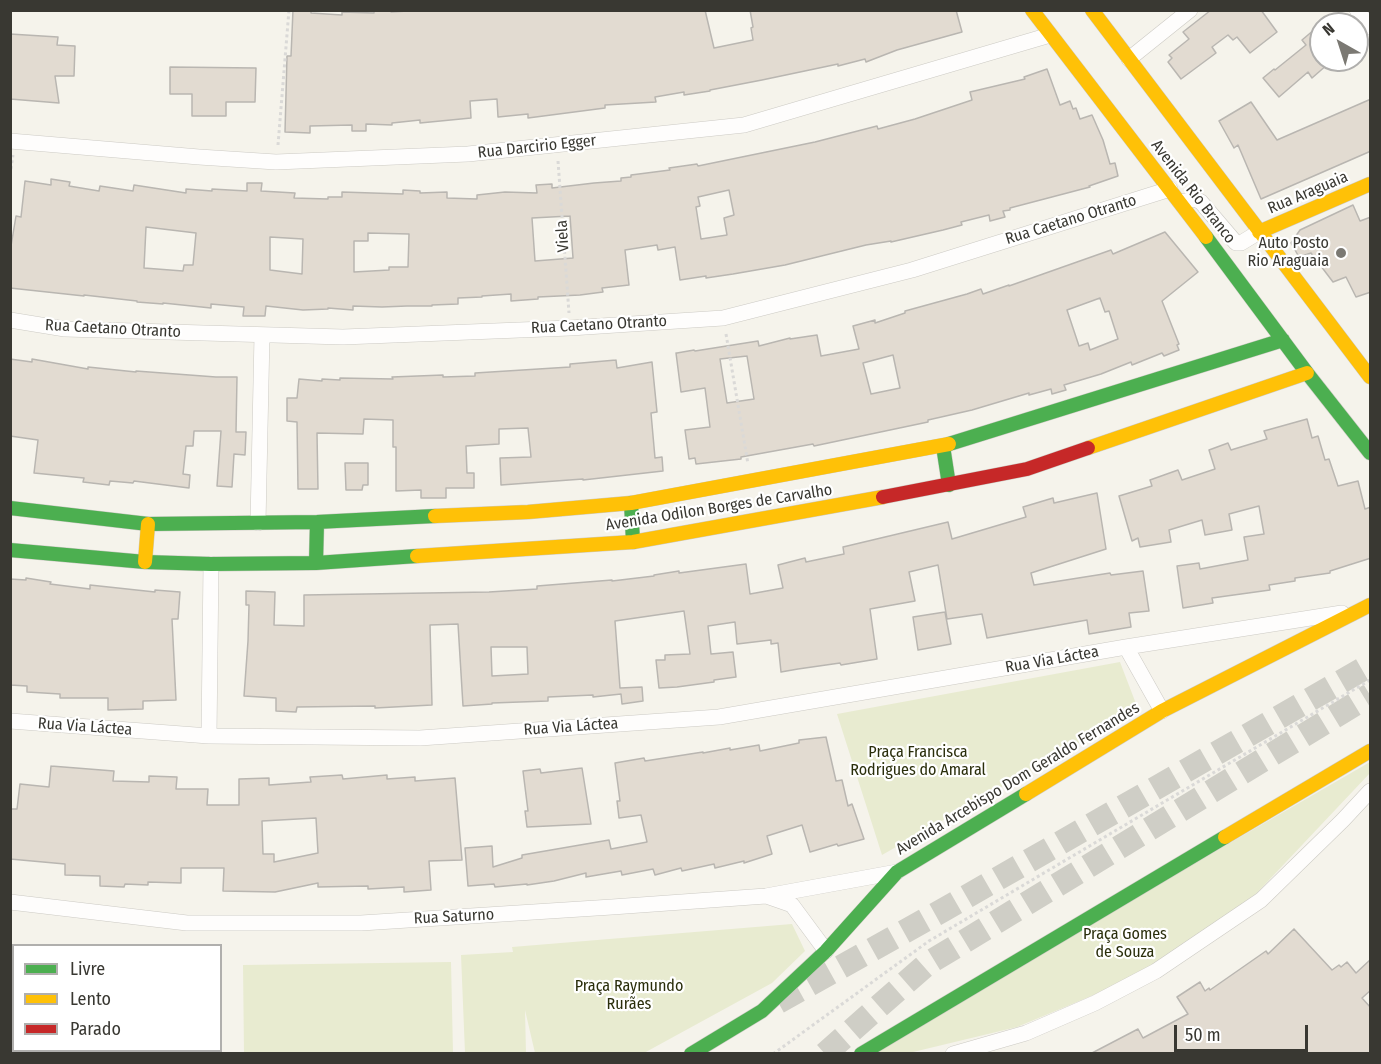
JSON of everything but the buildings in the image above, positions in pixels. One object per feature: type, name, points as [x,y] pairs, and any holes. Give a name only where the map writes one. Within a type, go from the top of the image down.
[{"type":"street","name":"Avenida Rio Branco","points":[[1032,10],[1180,202],[1307,373],[1371,453]]},
{"type":"street","name":"Avenida Rio Branco","points":[[1092,10],[1371,376]]},
{"type":"street","points":[[1129,59],[1190,10]]},
{"type":"street","points":[[1357,10],[1371,27]]},
{"type":"street","name":"Rua Darcirio Egger","points":[[10,141],[276,162],[468,154],[744,125],[1050,35]]},
{"type":"street","name":"Rua Araguaia","points":[[1259,232],[1371,184]]},
{"type":"street","name":"Rua Caetano Otranto","points":[[10,320],[65,329],[343,337],[723,318],[912,270],[1170,189]]},
{"type":"street","points":[[1180,202],[1195,199],[1201,202],[1236,243],[1241,243],[1259,232]]},
{"type":"street","points":[[258,523],[262,335]]},
{"type":"street","name":"Avenida Odilon Borges de Carvalho","points":[[10,508],[148,524],[317,522],[528,512],[631,503],[943,447],[1283,340]]},
{"type":"street","name":"Avenida Odilon Borges de Carvalho","points":[[10,550],[211,564],[316,563],[633,542],[1027,469],[1307,373]]},
{"type":"street","points":[[943,447],[949,485]]},
{"type":"street","points":[[631,503],[633,542]]},
{"type":"street","points":[[316,563],[317,522]]},
{"type":"street","points":[[145,561],[148,524]]},
{"type":"street","points":[[209,736],[211,564]]},
{"type":"street","name":"Rua Via Láctea","points":[[10,721],[209,736],[420,738],[719,717],[1366,607]]},
{"type":"street","name":"Avenida Arcebispo Dom Geraldo Fernandes","points":[[691,1053],[762,1011],[826,951],[897,872],[1162,711],[1366,607]]},
{"type":"street","points":[[1126,647],[1162,711]]},
{"type":"street","points":[[861,1053],[1371,751]]},
{"type":"street","points":[[953,1053],[1026,1033],[1095,1003],[1156,971],[1261,900],[1371,791]]},
{"type":"street","name":"Rua Saturno","points":[[10,902],[187,923],[361,923],[766,896],[897,872]]},
{"type":"street","points":[[766,896],[792,905],[826,951]]},
{"type":"path","points":[[276,162],[289,10]]},
{"type":"path","name":"Viela","points":[[557,144],[570,327]]},
{"type":"path","points":[[723,318],[750,481]]},
{"type":"path","points":[[773,1053],[929,941],[1371,680]]},
{"type":"green space","name":"Praça Francisca Rodrigues do Amaral","points":[[1120,662],[1138,709],[882,855],[837,714]]},
{"type":"green space","name":"Praça Gomes de Souza","points":[[1370,762],[1370,773],[1253,897],[1144,974],[1017,1027],[909,1053],[865,1054]]},
{"type":"green space","name":"Praça Raymundo Rurães","points":[[792,924],[805,951],[772,983],[644,1053],[535,1053],[525,1010],[526,1053],[465,1053],[461,955],[513,952],[512,947]]},
{"type":"green space","points":[[451,962],[453,1053],[244,1053],[243,965]]},
{"type":"tunnel","points":[[778,1002],[1370,665]]},
{"type":"tunnel","points":[[825,1054],[927,964],[1370,695]]},
{"type":"traffic: fast","points":[[1206,237],[1370,453]]},
{"type":"traffic: fast","points":[[949,444],[1283,340]]},
{"type":"traffic: fast","points":[[943,446],[949,485]]},
{"type":"traffic: fast","points":[[631,503],[633,542]]},
{"type":"traffic: fast","points":[[10,508],[148,524],[317,522],[435,516]]},
{"type":"traffic: fast","points":[[316,563],[317,522]]},
{"type":"traffic: fast","points":[[10,550],[145,562],[211,564],[316,563],[417,556]]},
{"type":"traffic: fast","points":[[691,1054],[762,1011],[826,951],[897,872],[1026,794]]},
{"type":"traffic: fast","points":[[861,1054],[1225,837]]},
{"type":"traffic: slow","points":[[1032,10],[1206,237]]},
{"type":"traffic: slow","points":[[1092,10],[1370,377]]},
{"type":"traffic: slow","points":[[1259,232],[1370,184]]},
{"type":"traffic: slow","points":[[1088,448],[1307,373]]},
{"type":"traffic: slow","points":[[435,516],[528,512],[631,503],[949,444]]},
{"type":"traffic: slow","points":[[417,556],[633,542],[883,497]]},
{"type":"traffic: slow","points":[[145,562],[148,524]]},
{"type":"traffic: slow","points":[[1026,794],[1162,711],[1370,605]]},
{"type":"traffic: slow","points":[[1225,837],[1370,751]]},
{"type":"traffic: jam","points":[[883,497],[1027,469],[1088,448]]},
{"type":"place","name":"Auto Posto Rio Araguaia","points":[[1341,253]]}]
